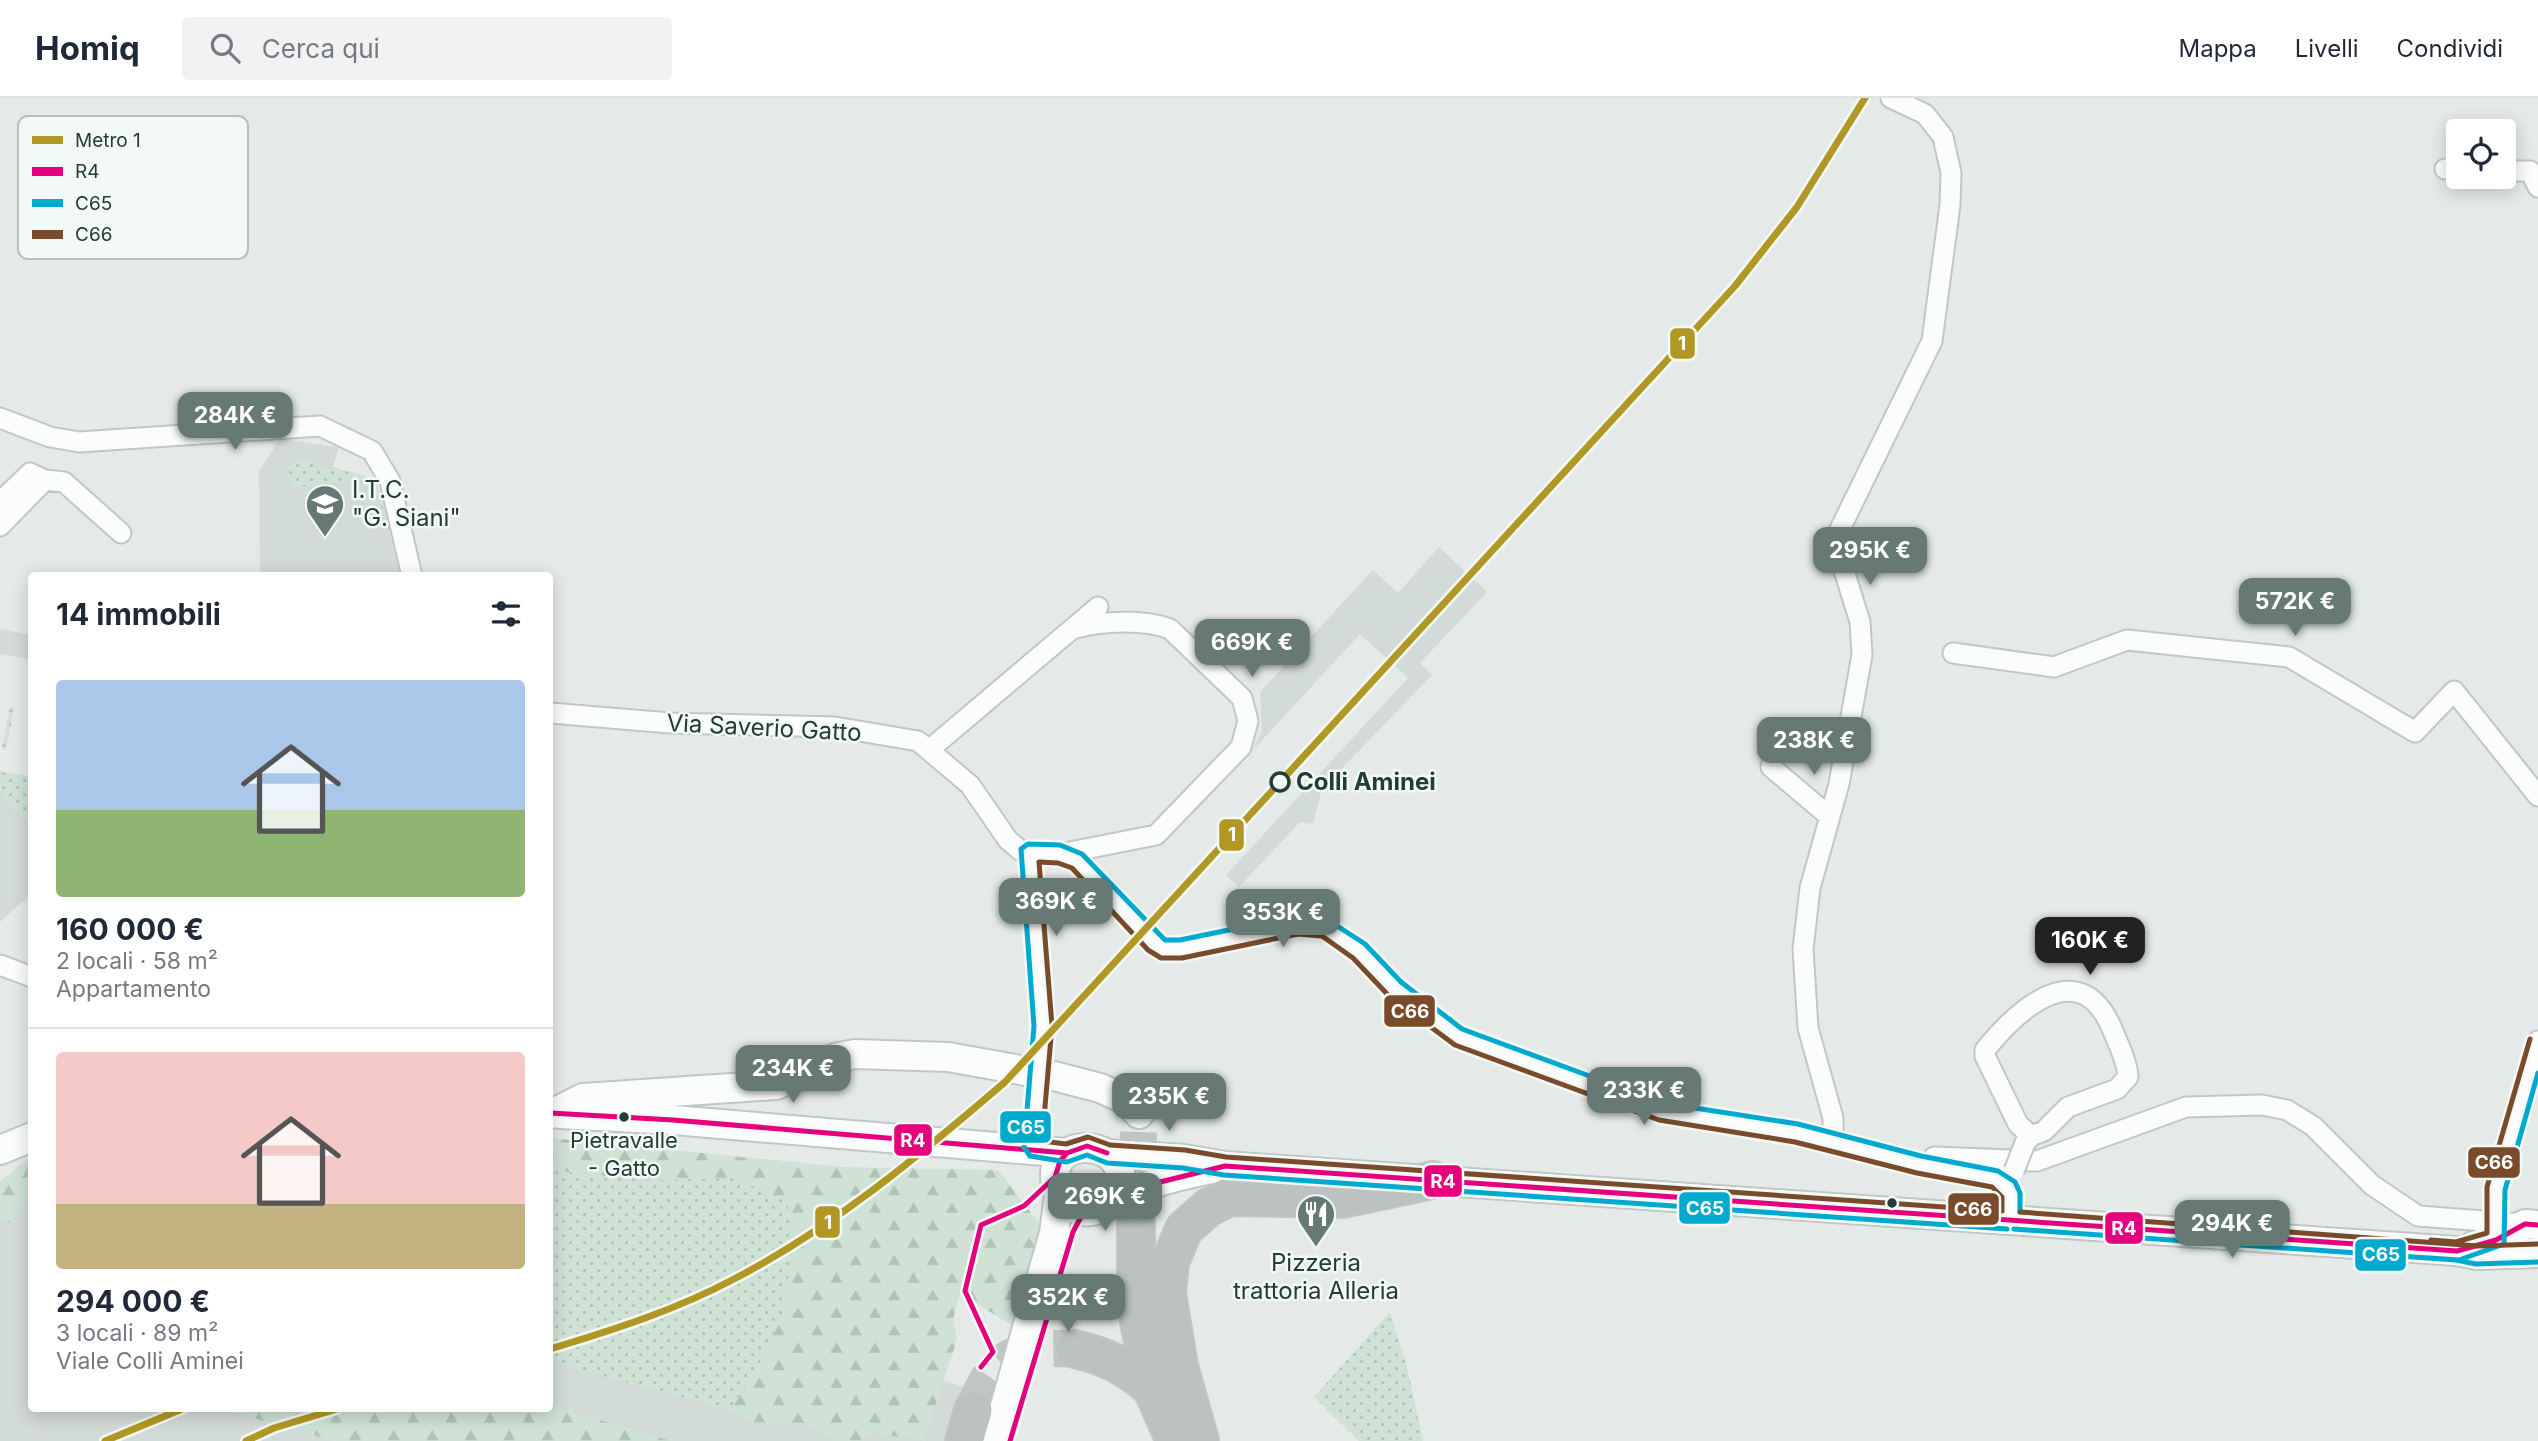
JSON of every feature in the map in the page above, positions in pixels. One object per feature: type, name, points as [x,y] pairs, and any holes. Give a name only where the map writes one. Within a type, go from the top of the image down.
[{"type":"highway","points":[[1200,1441],[1179,1366],[1167,1293],[1170,1262],[1184,1229],[1209,1207],[1230,1197],[1343,1199],[1433,1180]]},
{"type":"highway","points":[[1124,1213],[1136,1306],[1152,1389],[1175,1441]]},
{"type":"highway","points":[[1075,1349],[1104,1356],[1134,1373],[1152,1389]]},
{"type":"main road","points":[[553,1111],[571,1101],[593,1096],[757,1088],[776,1084],[835,1058],[884,1054],[948,1057],[1054,1076],[1100,1088],[1125,1099],[1139,1114]]},
{"type":"main road","points":[[553,1113],[1033,1148],[1067,1153],[1087,1146],[1108,1154],[1184,1159],[1224,1166],[2457,1251],[2477,1255],[2520,1235]]},
{"type":"main road","points":[[0,1150],[28,1138]]},
{"type":"main road","points":[[995,1441],[1054,1233],[1059,1195],[1056,1171],[1067,1153]]},
{"type":"main road","points":[[1108,1154],[1115,1162],[1124,1213]]},
{"type":"main road","points":[[1124,1213],[1152,1184],[1224,1166]]},
{"type":"main road","points":[[1059,1195],[1069,1206],[1084,1211],[1102,1208],[1124,1213]]},
{"type":"main road","points":[[1010,1441],[1073,1232],[1084,1211]]},
{"type":"street","points":[[1833,1141],[1833,1118],[1808,1028],[1803,949],[1810,888],[1841,771],[1863,639],[1838,551],[1839,531],[1932,341],[1950,205],[1951,173],[1943,137],[1925,114],[1891,98]]},
{"type":"street","points":[[2516,171],[2530,171],[2538,187]]},
{"type":"street","points":[[0,418],[50,437],[79,442],[320,426],[372,451],[390,481],[411,572]]},
{"type":"street","points":[[0,502],[30,472],[46,480],[64,482],[121,533]]},
{"type":"street","points":[[0,526],[46,480]]},
{"type":"street","points":[[930,749],[1098,607]]},
{"type":"street","points":[[1033,1148],[1043,1026],[1029,853],[1060,854],[1156,835],[1241,747],[1248,721],[1242,698],[1170,629],[1159,625],[1093,623],[1076,628]]},
{"type":"street","points":[[1953,653],[2054,667],[2127,640],[2289,657],[2415,732],[2454,691],[2538,796]]},
{"type":"street","name":"Via Saverio Gatto","points":[[553,713],[670,723],[835,727],[918,741],[970,786],[1008,840],[1029,853]]},
{"type":"street","points":[[1771,766],[1830,817]]},
{"type":"street","points":[[1060,854],[1077,861],[1154,944],[1163,949],[1181,949],[1287,927],[1316,925],[1359,951],[1395,989],[1458,1037],[1661,1112],[1833,1141],[1919,1165],[2011,1179]]},
{"type":"street","points":[[0,967],[28,978]]},
{"type":"street","points":[[2011,1221],[2011,1179],[2028,1139],[2044,1131],[2068,1107],[2117,1089],[2128,1077],[2127,1066],[2101,1009],[2076,993],[2051,992],[2035,1000],[1985,1050],[1985,1056],[2028,1139]]},
{"type":"street","points":[[2520,1235],[2496,1189],[2538,1041]]},
{"type":"street","points":[[1919,1165],[1933,1157],[2037,1161],[2186,1107],[2262,1105],[2287,1111],[2313,1126],[2372,1185],[2409,1212],[2520,1235]]},
{"type":"shaded area","name":"I.T.C. \"G. Siani\"","points":[[280,439],[339,447],[333,467],[367,477],[380,500],[400,572],[260,572],[259,471]]},
{"type":"shaded area","points":[[1439,547],[1487,592],[1420,663],[1432,675],[1322,789],[1313,824],[1300,822],[1239,887],[1226,875],[1408,678],[1360,634],[1253,750],[1262,730],[1260,692],[1373,570],[1398,593]]},
{"type":"shaded area","points":[[0,629],[28,634],[28,659],[1,654],[0,657]]},
{"type":"shaded area","points":[[0,771],[28,776],[28,897],[0,922]]},
{"type":"shaded area","points":[[553,1138],[842,1167],[918,1373],[995,1396],[982,1441],[0,1441],[0,1182],[28,1159],[28,1412],[553,1412]]},
{"type":"green space","points":[[297,458],[325,466],[316,465],[315,470],[317,467],[350,472],[371,479],[378,487],[388,510],[397,558],[374,483],[362,479],[311,487],[318,473],[311,485],[296,488],[287,477],[286,469]]},
{"type":"green space","points":[[10,707],[14,708],[6,751],[2,747]]},
{"type":"green space","points":[[0,772],[28,777],[28,825],[0,792]]},
{"type":"green space","points":[[553,1138],[842,1167],[998,1170],[1050,1237],[1027,1311],[1011,1325],[960,1293],[953,1319],[957,1340],[924,1439],[930,1441],[873,1433],[862,1441],[834,1441],[808,1425],[750,1422],[730,1410],[751,1381],[783,1314],[795,1233],[786,1201],[735,1178],[648,1180],[553,1170]]},
{"type":"green space","points":[[28,1159],[28,1194],[21,1210],[7,1223],[0,1220],[0,1182]]},
{"type":"green space","points":[[553,1170],[648,1180],[735,1178],[786,1201],[795,1233],[783,1314],[751,1381],[730,1410],[553,1363]]},
{"type":"green space","points":[[1390,1312],[1406,1362],[1423,1441],[1359,1441],[1314,1397]]},
{"type":"green space","points":[[553,1406],[671,1441],[334,1441],[232,1412],[553,1412]]},
{"type":"tunnel","points":[[1136,1224],[1139,1114]]},
{"type":"tunnel","points":[[973,1410],[990,1377],[1010,1358],[1037,1350],[1075,1349]]},
{"type":"metro line","name":"1","points":[[553,1348],[667,1310],[771,1259],[807,1237],[875,1188],[1005,1082],[1735,286],[1797,207],[1865,98]]},
{"type":"metro line","name":"1","points":[[105,1441],[175,1412]]},
{"type":"metro line","name":"1","points":[[246,1441],[274,1428],[327,1412]]},
{"type":"transit line","name":"C65","points":[[2007,1229],[1224,1175],[1183,1168],[1107,1163],[1087,1155],[1067,1162],[1030,1156],[1024,1147],[1034,1026],[1021,849],[1028,844],[1060,845],[1082,854],[1165,940],[1180,940],[1297,916],[1328,920],[1365,944],[1401,982],[1462,1029],[1663,1103],[1798,1124],[1921,1156],[1998,1171],[2015,1182],[2020,1193],[2020,1212]]},
{"type":"transit line","name":"C66","points":[[1039,862],[1058,863],[1072,868],[1148,950],[1161,958],[1182,958],[1298,934],[1322,936],[1353,958],[1389,996],[1455,1045],[1659,1120],[1795,1142],[1917,1173],[1992,1187],[2002,1197],[2002,1211],[1226,1157],[1185,1150],[1110,1145],[1088,1137],[1066,1144],[1042,1141],[1052,1026],[1039,862]]},
{"type":"transit line","name":"C66","points":[[2431,1240],[2456,1242],[2487,1233],[2487,1187],[2530,1039]]},
{"type":"transit line","name":"C65","points":[[2429,1258],[2459,1260],[2504,1244],[2505,1190],[2538,1073]]},
{"type":"transit line","name":"R4","points":[[553,1113],[673,1120],[1067,1153]]},
{"type":"transit line","name":"R4","points":[[981,1367],[993,1352],[965,1291],[981,1225],[1024,1206],[1055,1177],[1060,1161],[1067,1153],[1087,1146],[1107,1153]]},
{"type":"transit line","name":"R4","points":[[1084,1211],[1102,1208],[1152,1184],[1225,1166],[2457,1251],[2496,1240],[2525,1224],[2538,1225]]},
{"type":"transit line","name":"R4","points":[[1010,1441],[1073,1232],[1084,1211]]},
{"type":"transit line","name":"C66","points":[[2020,1212],[2478,1246],[2538,1244]]},
{"type":"transit line","name":"C65","points":[[2014,1229],[2456,1260],[2476,1264],[2538,1262]]},
{"type":"place","name":"I.T.C. \"G. Siani\"","points":[[325,538]]},
{"type":"place","name":"Colli Aminei","points":[[1280,782]]},
{"type":"place","name":"Pietravalle - Gatto","points":[[624,1117]]},
{"type":"place","name":"Pizzeria trattoria Alleria","points":[[1316,1248]]}]
